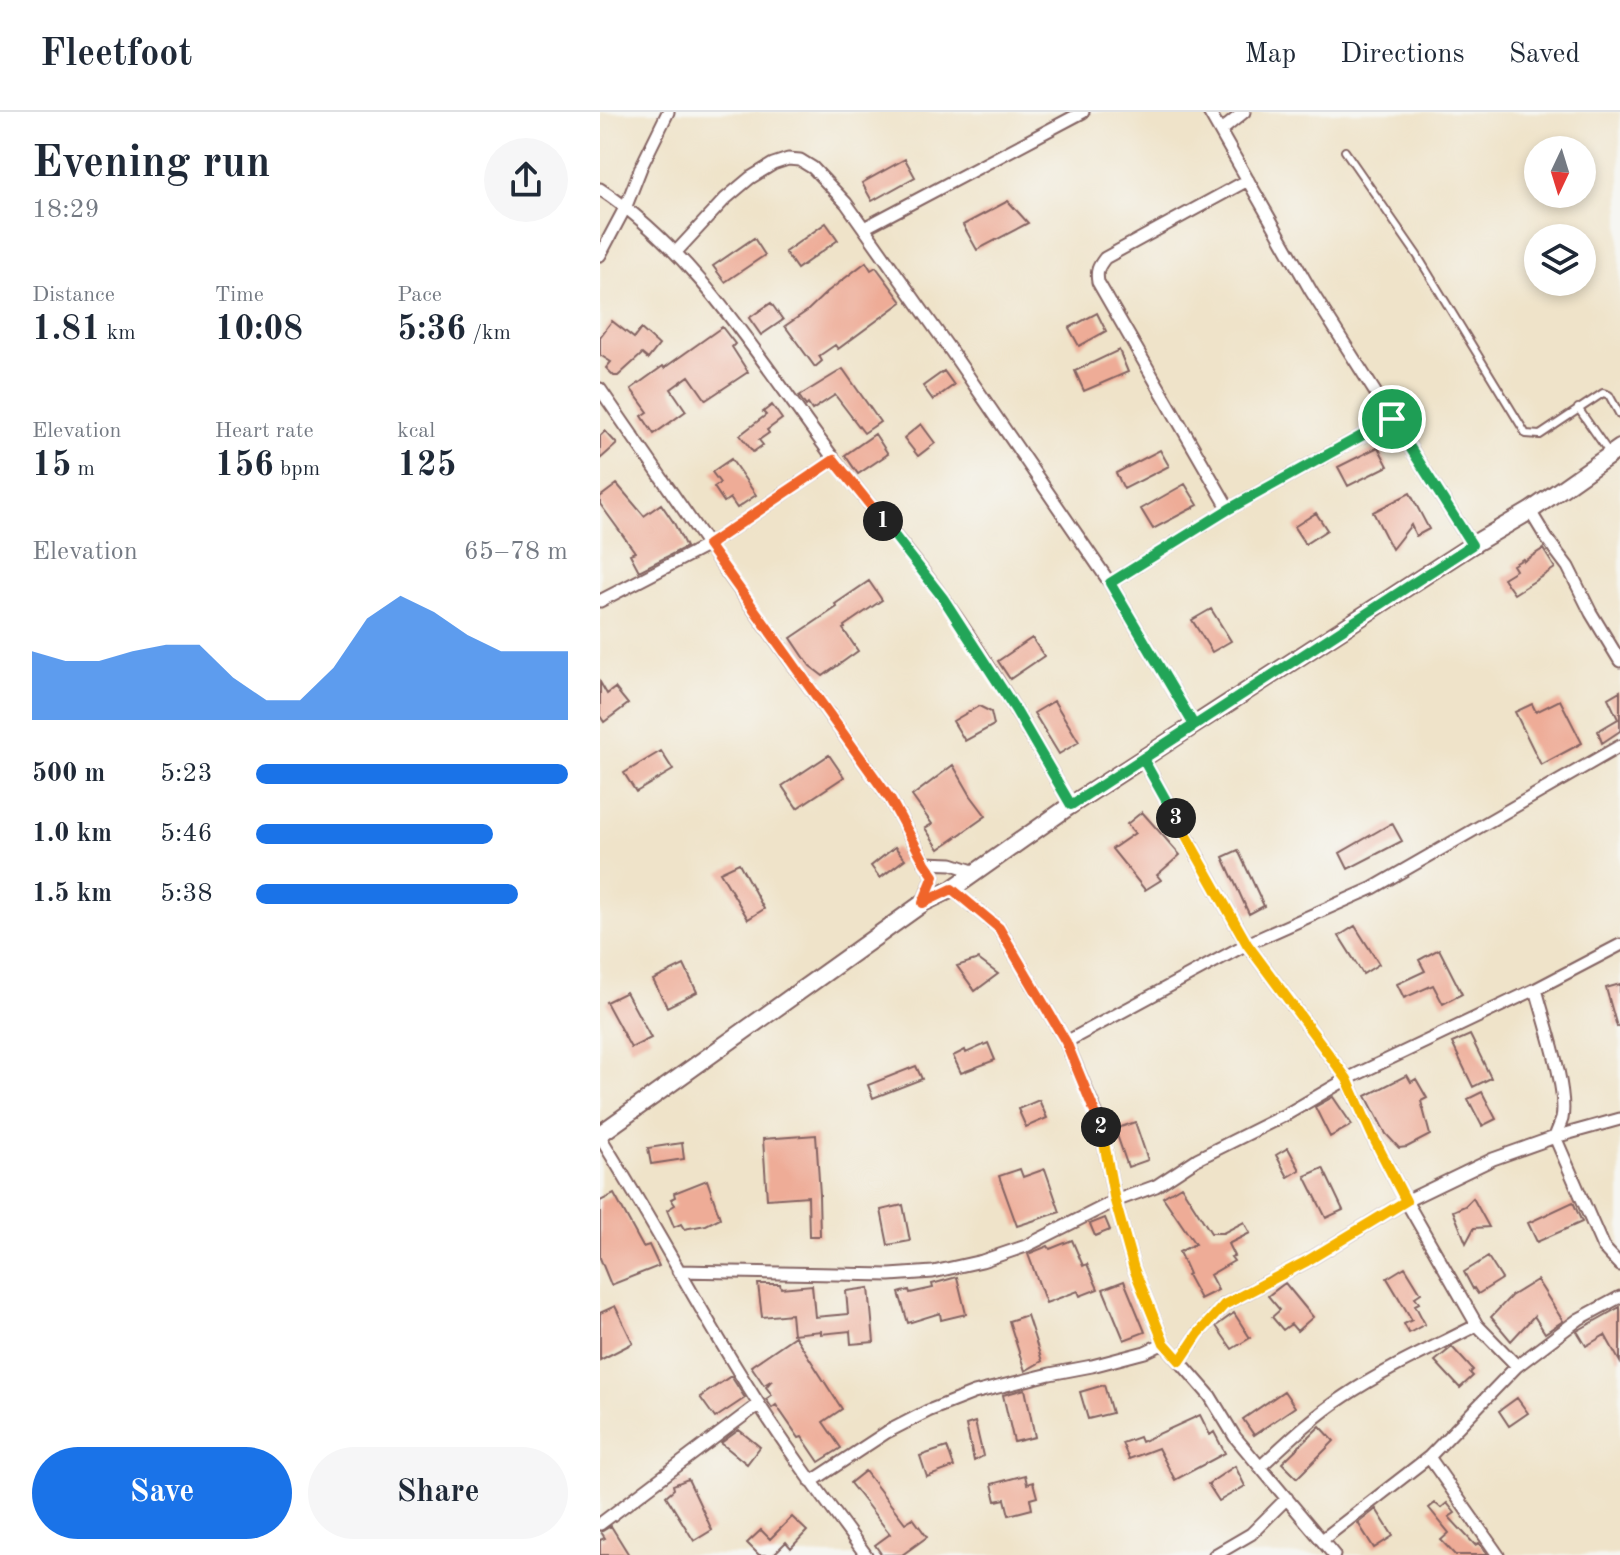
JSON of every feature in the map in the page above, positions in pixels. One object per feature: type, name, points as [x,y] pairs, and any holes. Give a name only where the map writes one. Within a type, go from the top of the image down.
[{"type":"main road","points":[[600,1136],[923,903],[952,889],[1071,805],[1472,545],[1530,511],[1615,451]]},
{"type":"street","points":[[600,255],[626,206],[668,112]]},
{"type":"street","points":[[864,228],[1083,112]]},
{"type":"street","points":[[1209,112],[1311,291],[1472,545]]},
{"type":"street","points":[[1221,131],[1244,112]]},
{"type":"street","points":[[676,252],[725,199],[750,178],[788,159],[800,160],[813,168],[846,203],[864,228],[1110,583],[1194,725]]},
{"type":"street","points":[[1229,509],[1098,282],[1096,273],[1105,258],[1248,180]]},
{"type":"street","points":[[600,189],[626,206],[676,252],[713,295],[834,460],[943,598],[1015,709],[1071,805]]},
{"type":"street","points":[[600,389],[890,799],[934,876],[923,903]]},
{"type":"street","points":[[1110,583],[1229,509],[1392,419]]},
{"type":"street","points":[[600,601],[708,545],[834,460]]},
{"type":"street","points":[[1530,511],[1568,567],[1620,661]]},
{"type":"street","points":[[1066,1042],[1247,944],[1373,888],[1620,746]]},
{"type":"street","points":[[1143,759],[1247,944],[1347,1079],[1406,1201],[1477,1325],[1517,1366]]},
{"type":"street","points":[[925,863],[952,864],[976,872]]},
{"type":"street","points":[[952,889],[999,928],[1066,1042],[1100,1122],[1115,1201],[1134,1269],[1164,1343],[1210,1396],[1235,1437],[1334,1555]]},
{"type":"street","points":[[678,1271],[890,1275],[933,1272],[982,1261],[1026,1246],[1115,1201],[1156,1186],[1197,1159],[1287,1114],[1347,1079],[1536,989],[1620,945]]},
{"type":"street","points":[[1536,989],[1563,1099],[1562,1119],[1555,1137],[1603,1247],[1620,1265]]},
{"type":"street","points":[[1180,1361],[1198,1334],[1224,1305],[1307,1261],[1406,1201],[1493,1159],[1620,1119]]},
{"type":"street","points":[[600,1136],[759,1404],[811,1482],[866,1555]]},
{"type":"street","points":[[1322,1540],[1429,1457],[1517,1366],[1579,1319],[1620,1297]]},
{"type":"street","points":[[1260,1467],[1310,1422],[1345,1396],[1477,1325]]},
{"type":"street","points":[[811,1482],[887,1432],[928,1411],[974,1393],[1092,1366],[1145,1352],[1164,1343]]},
{"type":"street","points":[[600,1524],[759,1404]]},
{"type":"street","points":[[1429,1457],[1498,1555]]},
{"type":"street","points":[[1215,1555],[1251,1534],[1287,1498]]},
{"type":"lane","points":[[1345,151],[1417,255],[1526,434],[1540,435],[1601,393],[1609,395],[1620,415]]},
{"type":"lane","points":[[1578,408],[1615,451]]},
{"type":"building","points":[[905,159],[915,177],[872,201],[862,183]]},
{"type":"building","points":[[1008,201],[1028,223],[977,250],[963,225]]},
{"type":"building","points":[[826,223],[838,240],[797,269],[785,252]]},
{"type":"building","points":[[754,238],[765,255],[725,282],[713,266]]},
{"type":"building","points":[[866,262],[871,270],[876,267],[902,302],[838,349],[835,345],[819,356],[822,361],[815,367],[785,326]]},
{"type":"building","points":[[771,303],[783,320],[761,335],[749,318]]},
{"type":"building","points":[[1097,313],[1106,331],[1079,346],[1069,328]]},
{"type":"building","points":[[612,321],[634,338],[641,329],[659,345],[648,359],[642,354],[618,376],[606,368],[611,362],[600,355],[600,337]]},
{"type":"building","points":[[722,327],[735,344],[732,347],[748,372],[706,400],[689,376],[671,389],[686,411],[654,434],[642,416],[648,412],[631,389]]},
{"type":"building","points":[[1119,350],[1128,372],[1084,391],[1075,371]]},
{"type":"building","points":[[843,369],[880,422],[864,433],[835,395],[812,410],[799,396]]},
{"type":"building","points":[[944,371],[954,385],[933,400],[923,386]]},
{"type":"building","points":[[772,405],[782,419],[767,430],[769,433],[759,440],[763,445],[753,452],[740,435],[766,415],[763,412]]},
{"type":"building","points":[[921,424],[935,443],[918,456],[904,438]]},
{"type":"building","points":[[605,431],[617,444],[600,459],[600,436]]},
{"type":"building","points":[[875,434],[888,454],[858,474],[845,455]]},
{"type":"building","points":[[1378,447],[1388,466],[1348,486],[1338,467]]},
{"type":"building","points":[[1160,450],[1169,466],[1124,489],[1116,473]]},
{"type":"building","points":[[731,459],[756,495],[737,508],[730,498],[724,502],[714,487],[720,483],[712,472]]},
{"type":"building","points":[[617,484],[644,516],[661,504],[686,547],[639,571],[630,554],[635,552],[600,504],[600,497]]},
{"type":"building","points":[[1185,484],[1198,505],[1153,529],[1141,509]]},
{"type":"building","points":[[1410,493],[1429,529],[1416,536],[1411,525],[1392,549],[1373,512]]},
{"type":"building","points":[[1316,513],[1327,530],[1305,544],[1294,527]]},
{"type":"building","points":[[1543,549],[1555,568],[1514,594],[1503,578],[1516,570],[1513,565]]},
{"type":"building","points":[[869,581],[882,600],[843,629],[858,651],[823,676],[810,666],[791,638]]},
{"type":"building","points":[[1211,609],[1231,641],[1212,652],[1192,620]]},
{"type":"building","points":[[1032,638],[1044,656],[1010,679],[998,661]]},
{"type":"building","points":[[600,682],[607,694],[615,688],[628,704],[604,722],[600,716]]},
{"type":"building","points":[[1620,691],[1620,731],[1602,743],[1598,731],[1618,719],[1608,698]]},
{"type":"building","points":[[1560,700],[1582,743],[1541,765],[1515,712],[1532,704],[1536,712]]},
{"type":"building","points":[[1054,701],[1079,742],[1059,754],[1034,713]]},
{"type":"building","points":[[979,706],[991,712],[994,725],[965,741],[953,721]]},
{"type":"building","points":[[661,751],[673,770],[636,792],[624,773]]},
{"type":"building","points":[[829,755],[844,777],[797,808],[782,786]]},
{"type":"building","points":[[953,765],[986,816],[939,849],[925,828],[932,824],[912,796]]},
{"type":"building","points":[[1142,812],[1180,855],[1157,875],[1161,880],[1145,890],[1112,849],[1135,833],[1127,824]]},
{"type":"building","points":[[1392,823],[1402,841],[1348,869],[1340,853]]},
{"type":"building","points":[[895,847],[905,859],[880,878],[871,866]]},
{"type":"building","points":[[1238,850],[1264,906],[1249,914],[1223,857]]},
{"type":"building","points":[[739,863],[764,909],[748,919],[720,872]]},
{"type":"building","points":[[1355,926],[1379,964],[1363,974],[1339,936]]},
{"type":"building","points":[[1439,949],[1462,994],[1443,1004],[1433,985],[1404,998],[1397,984],[1425,971],[1419,960]]},
{"type":"building","points":[[978,959],[998,974],[975,991],[957,966]]},
{"type":"building","points":[[684,965],[697,992],[667,1007],[653,980]]},
{"type":"building","points":[[1620,984],[1620,1026],[1617,1027],[1606,988]]},
{"type":"building","points":[[626,992],[651,1038],[631,1048],[606,1002]]},
{"type":"building","points":[[1470,1035],[1491,1078],[1473,1087],[1452,1043]]},
{"type":"building","points":[[988,1043],[995,1060],[961,1073],[953,1056]]},
{"type":"building","points":[[916,1066],[922,1079],[873,1098],[868,1085]]},
{"type":"building","points":[[1407,1075],[1411,1082],[1416,1079],[1427,1098],[1421,1101],[1430,1135],[1399,1148],[1386,1134],[1366,1096]]},
{"type":"building","points":[[1482,1092],[1496,1119],[1482,1126],[1468,1099]]},
{"type":"building","points":[[1333,1097],[1352,1125],[1330,1137],[1315,1107]]},
{"type":"building","points":[[1039,1100],[1047,1118],[1026,1127],[1018,1109]]},
{"type":"building","points":[[1135,1122],[1148,1160],[1128,1167],[1115,1129]]},
{"type":"building","points":[[816,1135],[820,1236],[809,1236],[808,1196],[767,1199],[763,1139]]},
{"type":"building","points":[[682,1143],[684,1159],[651,1164],[648,1148]]},
{"type":"building","points":[[1288,1148],[1300,1170],[1288,1177],[1276,1155]]},
{"type":"building","points":[[1323,1168],[1343,1210],[1326,1218],[1305,1176]]},
{"type":"building","points":[[1020,1169],[1023,1177],[1045,1169],[1060,1212],[1017,1226],[999,1176]]},
{"type":"building","points":[[707,1180],[720,1218],[706,1225],[684,1229],[681,1224],[674,1227],[667,1210],[675,1205],[671,1199],[675,1197],[674,1193]]},
{"type":"building","points":[[1181,1186],[1211,1233],[1223,1233],[1244,1222],[1250,1233],[1228,1244],[1234,1261],[1210,1275],[1218,1290],[1200,1299],[1179,1252],[1195,1244],[1163,1197]]},
{"type":"building","points":[[614,1194],[643,1247],[649,1245],[659,1266],[611,1285],[600,1258],[600,1201]]},
{"type":"building","points":[[1473,1198],[1489,1227],[1474,1228],[1466,1243],[1453,1211]]},
{"type":"building","points":[[1573,1202],[1582,1222],[1537,1242],[1528,1223]]},
{"type":"building","points":[[903,1205],[910,1241],[888,1245],[881,1210]]},
{"type":"building","points":[[1105,1218],[1110,1230],[1095,1236],[1090,1224]]},
{"type":"building","points":[[1072,1240],[1083,1266],[1087,1264],[1098,1289],[1080,1296],[1078,1291],[1046,1303],[1028,1254]]},
{"type":"building","points":[[1488,1257],[1502,1279],[1478,1294],[1464,1272]]},
{"type":"building","points":[[1405,1267],[1421,1293],[1415,1297],[1419,1303],[1415,1305],[1425,1324],[1409,1333],[1404,1324],[1412,1320],[1387,1278]]},
{"type":"building","points":[[957,1277],[966,1314],[941,1320],[940,1313],[908,1323],[899,1293],[933,1288],[932,1284]]},
{"type":"building","points":[[1537,1280],[1563,1321],[1545,1333],[1534,1316],[1511,1341],[1491,1317],[1511,1296]]},
{"type":"building","points":[[1124,1281],[1145,1332],[1124,1340],[1103,1289]]},
{"type":"building","points":[[1285,1283],[1313,1317],[1297,1331],[1291,1324],[1283,1330],[1272,1317],[1280,1310],[1268,1296]]},
{"type":"building","points":[[758,1284],[780,1284],[781,1288],[812,1285],[815,1317],[848,1314],[846,1291],[869,1288],[874,1342],[851,1344],[850,1331],[793,1334],[791,1314],[762,1317]]},
{"type":"building","points":[[615,1306],[633,1343],[600,1360],[600,1313]]},
{"type":"building","points":[[1620,1307],[1620,1362],[1605,1335],[1586,1346],[1577,1331]]},
{"type":"building","points":[[1234,1313],[1250,1338],[1232,1349],[1216,1326]]},
{"type":"building","points":[[1027,1315],[1042,1361],[1025,1371],[1009,1321]]},
{"type":"building","points":[[795,1336],[842,1409],[823,1422],[841,1448],[819,1462],[776,1405],[772,1408],[766,1399],[772,1395],[766,1387],[772,1380],[764,1385],[751,1366]]},
{"type":"building","points":[[1452,1347],[1473,1370],[1470,1373],[1473,1376],[1460,1388],[1435,1361]]},
{"type":"building","points":[[731,1376],[745,1398],[715,1418],[700,1397]]},
{"type":"building","points":[[1104,1385],[1112,1413],[1088,1419],[1080,1392]]},
{"type":"building","points":[[1025,1389],[1035,1437],[1014,1442],[1003,1395]]},
{"type":"building","points":[[1284,1391],[1295,1407],[1254,1435],[1243,1419]]},
{"type":"building","points":[[1517,1398],[1528,1413],[1509,1426],[1499,1411]]},
{"type":"building","points":[[1200,1415],[1210,1435],[1214,1432],[1225,1453],[1175,1480],[1158,1448],[1129,1459],[1122,1443],[1139,1437],[1141,1442]]},
{"type":"building","points":[[975,1422],[983,1456],[974,1461],[966,1425]]},
{"type":"building","points":[[1320,1426],[1334,1441],[1297,1478],[1282,1463]]},
{"type":"building","points":[[739,1430],[760,1447],[747,1464],[721,1443]]},
{"type":"building","points":[[947,1447],[954,1467],[927,1477],[920,1456]]},
{"type":"building","points":[[1235,1466],[1245,1486],[1219,1501],[1208,1484]]},
{"type":"building","points":[[865,1471],[905,1523],[913,1518],[927,1537],[902,1555],[882,1555],[875,1545],[890,1534],[850,1483]]},
{"type":"building","points":[[1025,1475],[1027,1484],[1033,1482],[1037,1497],[1030,1499],[1032,1509],[1009,1515],[1005,1499],[996,1501],[992,1484]]},
{"type":"building","points":[[688,1479],[712,1530],[694,1541],[666,1496],[674,1489],[673,1485]]},
{"type":"building","points":[[1435,1503],[1441,1508],[1447,1503],[1455,1513],[1449,1517],[1488,1555],[1455,1555],[1441,1540],[1449,1533],[1429,1508]]},
{"type":"building","points":[[1376,1509],[1393,1536],[1374,1548],[1358,1523]]},
{"type":"building","points":[[792,1517],[807,1531],[791,1548],[786,1542],[773,1555],[759,1555],[747,1543],[761,1530],[770,1539]]},
{"type":"building","points":[[611,1526],[629,1555],[600,1555],[600,1540],[605,1538],[601,1532]]},
{"type":"route","points":[[1392,419],[1472,545],[1143,759],[1247,944],[1347,1079],[1406,1201],[1307,1261],[1224,1305],[1198,1334],[1180,1361],[1164,1343],[1134,1269],[1115,1201],[1100,1122],[1066,1042],[999,928],[952,889],[923,903],[934,876],[890,799],[708,545],[834,460],[943,598],[1015,709],[1071,805],[1194,725],[1110,583],[1229,509],[1392,419]]}]
